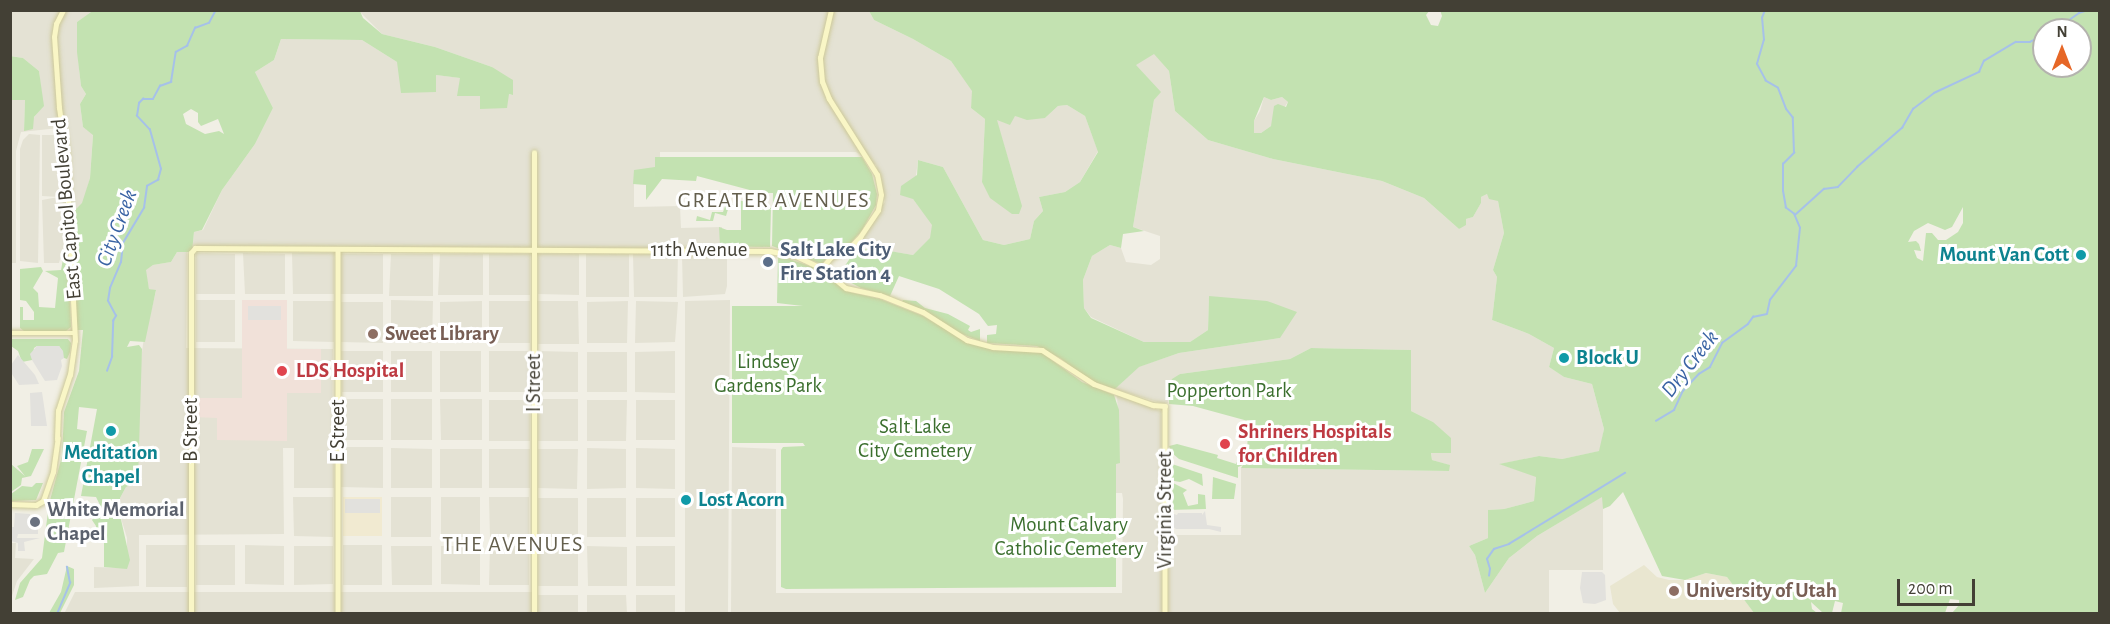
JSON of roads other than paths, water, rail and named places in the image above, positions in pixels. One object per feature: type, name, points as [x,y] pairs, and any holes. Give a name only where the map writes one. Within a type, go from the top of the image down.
[{"type":"street","name":"East Capitol Boulevard","points":[[10,505],[39,504],[46,491],[54,462],[59,408],[71,370],[75,295],[70,258],[65,149],[58,108],[54,38],[56,24],[63,10]]},
{"type":"street","points":[[822,268],[831,257],[848,248],[860,237],[878,210],[881,192],[874,170],[829,99],[822,82],[820,58],[831,10]]},
{"type":"street","name":"I Street","points":[[534,153],[534,614]]},
{"type":"street","name":"11th Avenue","points":[[195,249],[770,250],[796,256],[822,268],[846,288],[880,295],[922,312],[967,340],[993,347],[1042,350],[1094,384],[1153,405],[1165,406]]},
{"type":"street","name":"B Street","points":[[191,614],[191,274],[192,253],[195,249]]},
{"type":"street","name":"E Street","points":[[338,249],[338,614]]},
{"type":"street","points":[[10,333],[74,333]]},
{"type":"street","name":"Virginia Street","points":[[1165,406],[1165,614]]},
{"type":"waterway","name":"City Creek","points":[[107,371],[112,357],[113,321],[116,316],[108,301],[110,288],[121,262],[123,243],[144,208],[147,186],[158,180],[161,169],[150,130],[137,116],[139,103],[143,99],[153,99],[160,86],[171,82],[176,52],[187,46],[195,28],[209,23],[216,10]]},
{"type":"waterway","name":"Dry Creek","points":[[1656,421],[1674,410],[1683,391],[1699,374],[1710,367],[1722,343],[1748,324],[1753,317],[1767,314],[1770,300],[1796,266],[1800,228],[1794,214],[1786,208],[1783,191],[1783,164],[1794,153],[1793,118],[1786,109],[1778,88],[1766,81],[1757,64],[1764,40],[1762,18],[1765,10]]},
{"type":"waterway","points":[[2072,18],[2088,10]]},
{"type":"waterway","points":[[1795,215],[1824,189],[1838,187],[1857,167],[1902,128],[1913,109],[1934,93],[1979,72],[1984,61],[2016,42],[2032,41]]},
{"type":"waterway","name":"Dry Creek","points":[[1489,576],[1490,569],[1487,559],[1494,549],[1509,544],[1625,473]]},
{"type":"waterway","name":"City Creek","points":[[57,614],[70,583],[67,567]]},
{"type":"place","name":"Mount Van Cott","points":[[2081,255]]},
{"type":"place","name":"Salt Lake City Fire Station 4","points":[[768,262]]},
{"type":"place","name":"Sweet Library","points":[[373,334]]},
{"type":"place","name":"Block U","points":[[1564,358]]},
{"type":"place","name":"LDS Hospital","points":[[282,371]]},
{"type":"place","name":"Meditation Chapel","points":[[111,431]]},
{"type":"place","name":"Shriners Hospitals for Children","points":[[1225,444]]},
{"type":"place","name":"Lost Acorn","points":[[686,500]]},
{"type":"place","name":"White Memorial Chapel","points":[[35,522]]},
{"type":"place","name":"University of Utah","points":[[1674,591]]},
{"type":"district","name":"GREATER AVENUES","points":[[774,201]]},
{"type":"district","name":"THE AVENUES","points":[[513,545]]},
{"type":"park label","name":"Lindsey Gardens Park","points":[[768,374]]},
{"type":"park label","name":"Popperton Park","points":[[1229,391]]},
{"type":"park label","name":"Salt Lake City Cemetery","points":[[915,439]]},
{"type":"park label","name":"Mount Calvary Catholic Cemetery","points":[[1069,537]]}]
